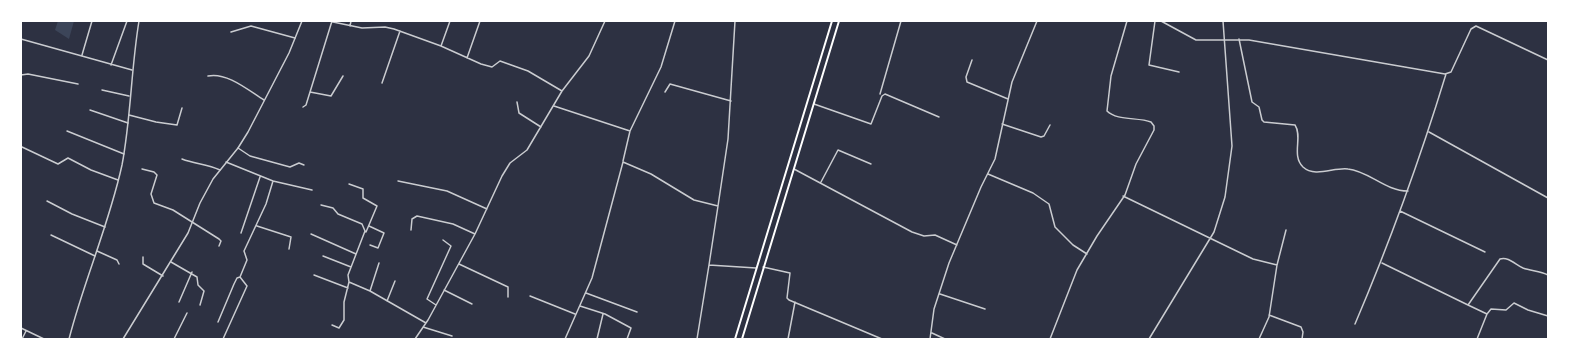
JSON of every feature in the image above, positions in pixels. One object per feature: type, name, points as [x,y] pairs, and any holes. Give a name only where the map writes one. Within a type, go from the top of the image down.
[{"type":"highway","points":[[735,339],[832,21]]},
{"type":"highway","points":[[742,339],[839,21]]},
{"type":"highway","points":[[814,82],[820,84]]},
{"type":"street","points":[[82,55],[92,21]]},
{"type":"street","points":[[111,65],[127,21]]},
{"type":"street","points":[[69,339],[83,291],[98,251],[124,154],[129,115],[129,96],[139,21]]},
{"type":"street","points":[[124,339],[171,262],[193,222],[205,194],[220,170],[238,148],[264,100],[302,21]]},
{"type":"street","points":[[350,26],[351,21]]},
{"type":"street","points":[[440,46],[450,21]]},
{"type":"street","points":[[467,58],[480,21]]},
{"type":"street","points":[[415,339],[424,327],[459,264],[510,163],[527,151],[562,91],[589,56],[605,21]]},
{"type":"street","points":[[565,339],[575,314],[586,293],[596,266],[630,131],[661,66],[674,21]]},
{"type":"street","points":[[697,339],[728,139],[735,21]]},
{"type":"street","points":[[880,94],[901,21]]},
{"type":"street","points":[[930,339],[934,309],[957,245],[998,151],[1002,124],[1015,72],[1037,21]]},
{"type":"street","points":[[1050,339],[1076,274],[1124,196],[1136,164],[1153,133],[1154,126],[1148,121],[1129,119],[1110,114],[1107,111],[1111,76],[1127,21]]},
{"type":"street","points":[[1155,21],[1149,64],[1179,72]]},
{"type":"street","points":[[1161,21],[1192,40],[1239,39],[1446,74],[1451,72],[1471,29],[1476,26],[1548,60]]},
{"type":"street","points":[[1149,339],[1210,238],[1218,223],[1225,197],[1232,146],[1223,21]]},
{"type":"street","points":[[303,108],[306,105],[332,22],[362,28],[385,27],[400,31],[440,46],[481,64],[492,66],[500,61],[528,72],[562,91]]},
{"type":"street","points":[[231,32],[251,26],[295,38]]},
{"type":"street","points":[[382,82],[400,31]]},
{"type":"street","points":[[21,39],[132,70]]},
{"type":"street","points":[[1239,39],[1252,102],[1259,108],[1262,120],[1264,122],[1295,125],[1298,131],[1297,152],[1302,166],[1308,170],[1330,172],[1337,168],[1349,169],[1393,189],[1408,191]]},
{"type":"street","points":[[972,60],[966,77],[967,82],[1008,99]]},
{"type":"street","points":[[21,75],[28,74],[78,84]]},
{"type":"street","points":[[208,76],[215,74],[226,77],[264,100]]},
{"type":"street","points":[[1355,324],[1381,263],[1408,191],[1446,74]]},
{"type":"street","points":[[310,92],[331,96],[343,76]]},
{"type":"street","points":[[665,92],[670,84],[731,101]]},
{"type":"street","points":[[102,90],[129,96]]},
{"type":"street","points":[[814,104],[871,124],[882,96],[885,94],[939,117]]},
{"type":"street","points":[[517,102],[519,113],[541,127]]},
{"type":"street","points":[[553,106],[630,131]]},
{"type":"street","points":[[129,115],[175,125],[178,121],[182,108]]},
{"type":"street","points":[[90,110],[128,124]]},
{"type":"street","points":[[1002,124],[1041,137],[1044,136],[1050,125]]},
{"type":"street","points":[[67,131],[124,154]]},
{"type":"street","points":[[1428,132],[1548,198]]},
{"type":"street","points":[[22,147],[58,164],[68,158],[91,170],[118,180]]},
{"type":"street","points":[[238,148],[252,156],[290,167],[299,163],[304,165]]},
{"type":"street","points":[[820,182],[838,150],[871,164]]},
{"type":"street","points":[[182,159],[199,165],[207,164],[220,170]]},
{"type":"street","points":[[226,162],[273,181],[312,190]]},
{"type":"street","points":[[623,162],[651,174],[694,200],[718,206]]},
{"type":"street","points":[[142,168],[154,172],[157,175],[151,194],[154,203],[173,210],[220,239],[219,246]]},
{"type":"street","points":[[794,169],[912,232],[924,236],[935,235],[957,245]]},
{"type":"street","points":[[988,174],[1033,193],[1049,204],[1055,227],[1073,245],[1087,254]]},
{"type":"street","points":[[241,233],[261,176]]},
{"type":"street","points":[[218,322],[234,284],[240,277],[247,260],[244,252],[266,204],[273,181]]},
{"type":"street","points":[[398,181],[447,191],[487,209]]},
{"type":"street","points":[[332,325],[338,328],[342,325],[344,319],[344,302],[348,288],[348,277],[376,205],[363,198],[362,189],[349,184]]},
{"type":"street","points":[[1124,196],[1253,259],[1277,265]]},
{"type":"street","points":[[47,201],[76,216],[105,227]]},
{"type":"street","points":[[321,205],[334,209],[338,214],[362,224],[365,234]]},
{"type":"street","points":[[1400,211],[1485,252]]},
{"type":"street","points":[[411,230],[412,219],[416,216],[453,224],[475,234]]},
{"type":"street","points":[[257,226],[291,237],[289,249]]},
{"type":"street","points":[[369,226],[384,233],[378,248],[370,245]]},
{"type":"street","points":[[1259,339],[1269,315],[1277,265],[1286,230]]},
{"type":"street","points":[[311,234],[356,254]]},
{"type":"street","points":[[52,235],[95,256]]},
{"type":"street","points":[[436,305],[427,299],[451,246],[443,240]]},
{"type":"street","points":[[98,251],[117,260],[119,264]]},
{"type":"street","points":[[143,256],[143,264],[163,276]]},
{"type":"street","points":[[323,256],[351,267]]},
{"type":"street","points":[[1468,305],[1501,258],[1522,268],[1536,270],[1548,275]]},
{"type":"street","points":[[171,262],[192,272],[197,277],[199,286],[204,292],[200,305]]},
{"type":"street","points":[[370,291],[380,263]]},
{"type":"street","points":[[1381,263],[1487,314]]},
{"type":"street","points":[[459,264],[508,287],[508,297]]},
{"type":"street","points":[[709,265],[757,268]]},
{"type":"street","points":[[763,267],[790,273],[787,298],[882,339]]},
{"type":"street","points":[[179,302],[192,272]]},
{"type":"street","points":[[314,275],[348,288]]},
{"type":"street","points":[[223,339],[248,286],[240,277]]},
{"type":"street","points":[[387,301],[395,281]]},
{"type":"street","points":[[348,282],[370,291],[426,323]]},
{"type":"street","points":[[444,290],[472,304]]},
{"type":"street","points":[[586,293],[637,312]]},
{"type":"street","points":[[940,294],[985,309]]},
{"type":"street","points":[[530,296],[575,314]]},
{"type":"street","points":[[788,339],[794,302]]},
{"type":"street","points":[[1477,339],[1487,314],[1491,309],[1506,310],[1514,303],[1528,310],[1548,316]]},
{"type":"street","points":[[580,306],[603,314],[630,328],[627,339]]},
{"type":"street","points":[[174,339],[187,314]]},
{"type":"street","points":[[597,339],[603,314]]},
{"type":"street","points":[[1269,315],[1301,327],[1303,332],[1302,339]]},
{"type":"street","points":[[424,327],[452,336]]},
{"type":"street","points":[[21,328],[44,339]]},
{"type":"street","points":[[22,339],[26,331]]},
{"type":"street","points":[[931,333],[944,339]]},
{"type":"shaded area","points":[[58,21],[74,21],[69,39],[55,30]]}]
